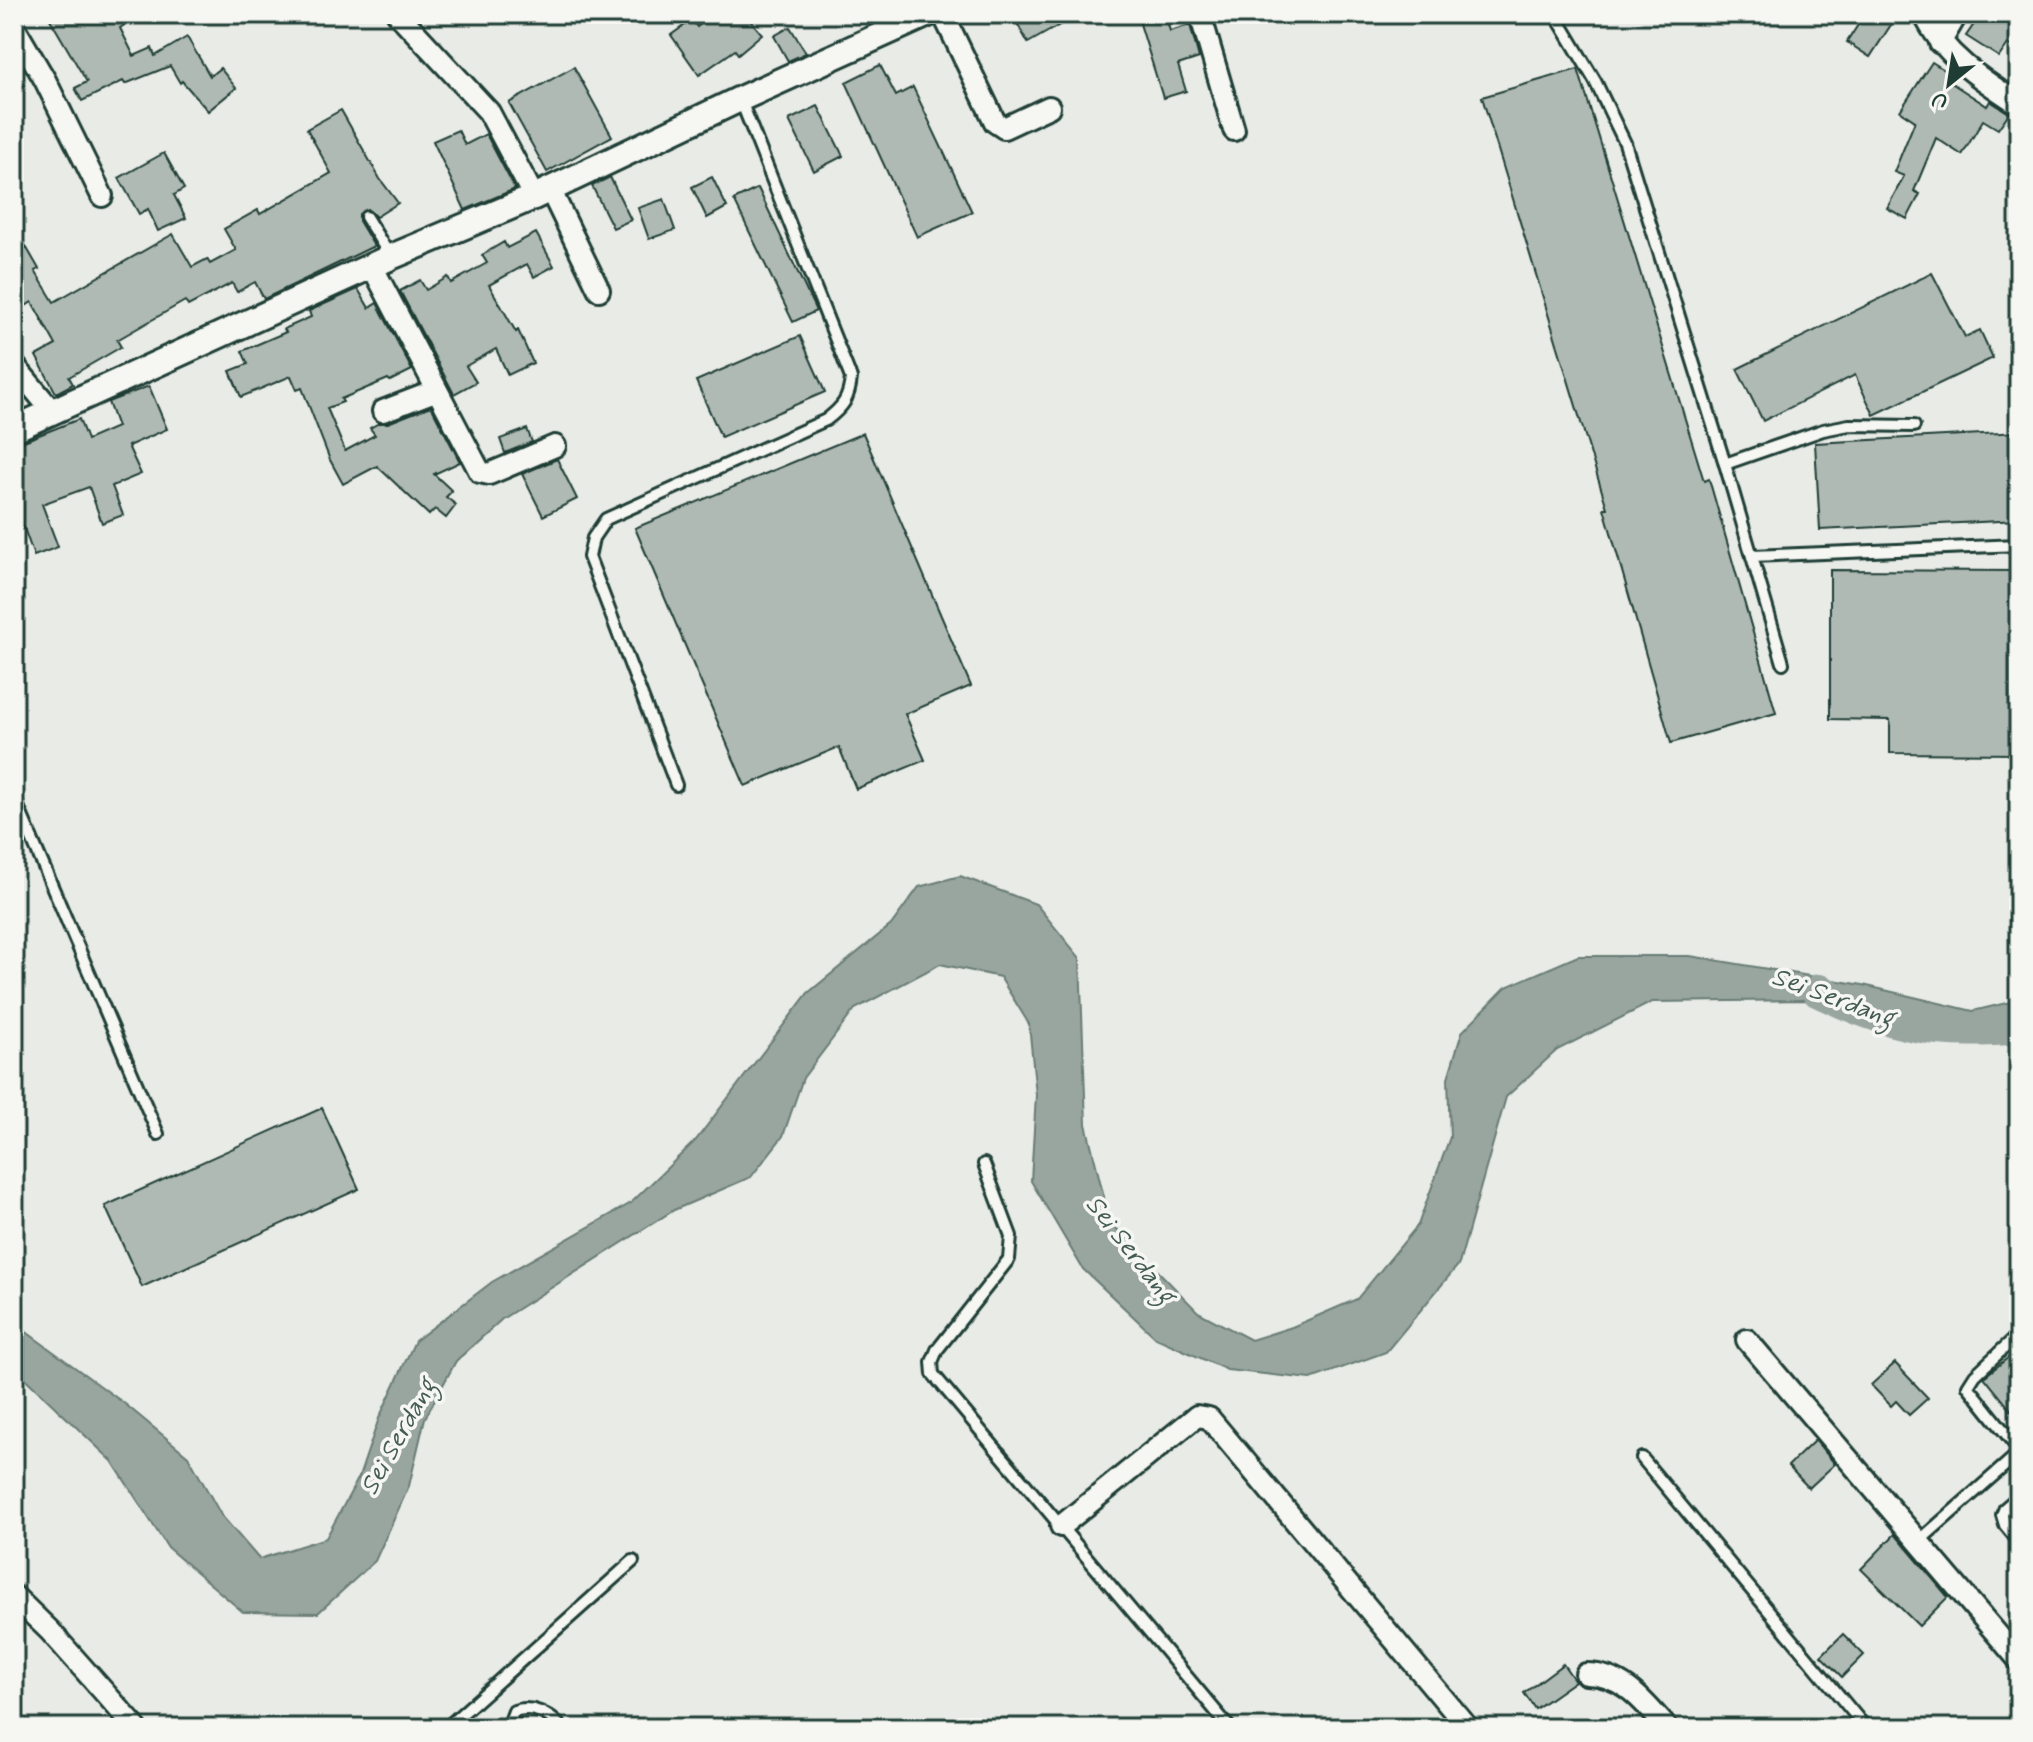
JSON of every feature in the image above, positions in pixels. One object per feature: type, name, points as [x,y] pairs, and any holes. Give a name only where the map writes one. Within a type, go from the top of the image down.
[{"type":"street","points":[[398,14],[489,112],[542,193],[599,290]]},
{"type":"street","points":[[14,429],[542,193],[928,14]]},
{"type":"street","points":[[943,14],[995,122],[1004,128],[1049,107]]},
{"type":"street","points":[[1200,14],[1234,130]]},
{"type":"street","points":[[1924,14],[1940,43],[1983,81],[2019,104]]},
{"type":"street","points":[[1940,43],[1957,14]]},
{"type":"street","points":[[14,27],[45,80],[102,196]]},
{"type":"street","points":[[382,262],[435,391],[474,465],[482,474],[514,465],[555,446]]},
{"type":"street","points":[[14,365],[52,411]]},
{"type":"street","points":[[383,411],[435,391]]},
{"type":"street","points":[[1747,1340],[2019,1660]]},
{"type":"street","points":[[1061,1526],[1197,1416],[1209,1418],[1468,1728]]},
{"type":"street","points":[[14,1596],[50,1631],[136,1728]]},
{"type":"street","points":[[1586,1674],[1601,1674],[1620,1681],[1642,1699],[1667,1728]]},
{"type":"lane","points":[[1555,14],[1595,81],[1625,143],[1783,663]]},
{"type":"lane","points":[[676,785],[589,557],[593,538],[606,519],[826,420],[845,405],[850,392],[851,378],[740,99]]},
{"type":"lane","points":[[366,217],[382,262]]},
{"type":"lane","points":[[1725,464],[1823,430],[1849,425],[1914,426]]},
{"type":"lane","points":[[1752,556],[2019,545]]},
{"type":"lane","points":[[14,797],[158,1134]]},
{"type":"lane","points":[[984,1164],[1011,1236],[1009,1259],[937,1350],[932,1362],[933,1374],[1230,1728]]},
{"type":"lane","points":[[1918,1542],[2019,1452],[1968,1386],[1975,1375],[2019,1334]]},
{"type":"lane","points":[[1642,1458],[1866,1728]]},
{"type":"lane","points":[[2019,1496],[2005,1508],[2002,1515],[2005,1525],[2019,1542]]},
{"type":"lane","points":[[446,1728],[633,1561]]},
{"type":"lane","points":[[515,1728],[511,1719],[514,1711],[522,1708],[545,1714],[562,1728]]},
{"type":"water","points":[[960,876],[1036,904],[1080,958],[1086,1124],[1110,1222],[1198,1312],[1251,1340],[1292,1327],[1357,1299],[1418,1225],[1450,1137],[1448,1078],[1462,1032],[1506,987],[1578,956],[1690,956],[1863,985],[1973,1011],[2019,1000],[2019,1040],[1808,1000],[1652,1002],[1557,1050],[1506,1097],[1459,1264],[1386,1352],[1311,1379],[1227,1370],[1156,1338],[1083,1269],[1031,1181],[1036,1095],[1029,1024],[1000,977],[940,964],[855,1009],[803,1078],[783,1136],[751,1177],[674,1210],[502,1319],[456,1361],[425,1418],[409,1486],[375,1561],[318,1613],[243,1612],[168,1548],[112,1461],[14,1368],[14,1323],[125,1404],[188,1456],[221,1515],[259,1559],[326,1538],[359,1477],[379,1418],[415,1341],[492,1282],[631,1203],[696,1140],[808,993],[891,925],[919,887]]},
{"type":"building","points":[[47,14],[141,14],[120,28],[134,56],[152,48],[155,56],[187,37],[210,76],[220,68],[236,88],[208,111],[182,81],[180,83],[170,66],[125,84],[123,81],[82,101],[75,88],[87,82]]},
{"type":"building","points":[[713,14],[745,14],[762,34],[738,54],[735,50],[699,75],[671,35],[692,20],[697,27]]},
{"type":"building","points":[[1012,14],[1079,14],[1028,43]]},
{"type":"building","points":[[1137,14],[1165,14],[1170,31],[1190,25],[1199,58],[1178,65],[1186,91],[1163,98]]},
{"type":"building","points":[[1865,14],[1898,14],[1870,57],[1847,42]]},
{"type":"building","points":[[1981,14],[2019,14],[2019,51],[2008,44],[1999,57],[1966,36]]},
{"type":"building","points":[[790,27],[806,53],[788,61],[774,36]]},
{"type":"building","points":[[1932,62],[1954,76],[1950,82],[1987,106],[1990,101],[2009,113],[1998,129],[1983,120],[1962,155],[1936,138],[1914,191],[1920,194],[1907,219],[1887,208],[1904,176],[1894,172],[1915,121],[1900,111]]},
{"type":"building","points":[[880,65],[896,96],[913,87],[972,212],[917,237],[846,82]]},
{"type":"building","points":[[574,67],[612,136],[547,172],[509,103]]},
{"type":"building","points":[[1578,69],[1704,481],[1709,479],[1776,713],[1671,743],[1604,508],[1607,508],[1482,97]]},
{"type":"building","points":[[818,106],[843,156],[814,171],[789,120]]},
{"type":"building","points":[[341,110],[380,179],[398,203],[376,217],[367,209],[359,214],[359,221],[374,246],[264,299],[255,282],[237,292],[232,283],[188,306],[185,301],[117,340],[121,347],[69,377],[73,384],[56,393],[36,356],[56,345],[32,302],[24,307],[14,289],[14,226],[54,302],[173,234],[192,267],[207,259],[210,264],[236,250],[224,229],[258,210],[260,214],[331,173],[307,129]]},
{"type":"building","points":[[458,130],[465,145],[486,134],[515,189],[465,210],[433,141]]},
{"type":"building","points":[[164,153],[184,189],[174,195],[186,218],[158,231],[148,209],[139,214],[119,178]]},
{"type":"building","points":[[610,177],[631,220],[613,228],[592,186]]},
{"type":"building","points":[[712,177],[727,207],[707,218],[692,187]]},
{"type":"building","points":[[758,188],[816,311],[793,322],[734,200]]},
{"type":"building","points":[[664,199],[675,230],[649,239],[638,208]]},
{"type":"building","points":[[536,233],[554,266],[534,277],[527,264],[489,285],[516,332],[518,330],[533,363],[508,375],[496,349],[466,366],[476,382],[454,394],[400,291],[420,280],[426,290],[448,277],[451,283],[487,263],[482,255],[504,242],[507,248]]},
{"type":"building","points":[[1932,273],[1965,337],[1980,330],[1993,358],[1874,415],[1855,375],[1763,421],[1737,369]]},
{"type":"building","points":[[358,289],[369,308],[377,303],[412,370],[341,399],[343,402],[327,408],[345,451],[375,435],[370,428],[379,423],[388,423],[431,406],[460,462],[434,474],[452,491],[446,497],[456,505],[446,518],[435,509],[429,515],[377,466],[343,484],[330,460],[302,388],[297,390],[291,376],[241,397],[230,371],[248,364],[242,351],[286,332],[284,329],[311,317],[309,311]]},
{"type":"building","points":[[800,336],[825,392],[721,437],[696,381]]},
{"type":"building","points":[[149,386],[167,429],[128,446],[141,474],[112,486],[123,515],[102,523],[89,487],[42,504],[58,547],[34,556],[18,512],[14,514],[14,445],[79,419],[87,440],[117,427],[108,402]]},
{"type":"building","points":[[527,429],[532,442],[505,453],[500,439]]},
{"type":"building","points":[[2019,432],[2019,520],[1820,530],[1815,443]]},
{"type":"building","points":[[863,433],[971,686],[905,714],[925,760],[856,789],[839,747],[745,786],[635,528]]},
{"type":"building","points":[[557,459],[577,499],[543,516],[522,474]]},
{"type":"building","points":[[1830,570],[2019,571],[2019,754],[1890,753],[1890,720],[1830,719]]},
{"type":"building","points":[[322,1108],[359,1189],[142,1287],[105,1206]]},
{"type":"building","points":[[2019,1349],[2019,1420],[1984,1377]]},
{"type":"building","points":[[1895,1363],[1928,1398],[1909,1415],[1896,1401],[1891,1406],[1871,1385]]},
{"type":"building","points":[[1815,1440],[1835,1464],[1809,1488],[1788,1466]]},
{"type":"building","points":[[1895,1534],[1948,1597],[1919,1626],[1861,1569]]},
{"type":"building","points":[[1843,1634],[1864,1655],[1842,1677],[1821,1656]]},
{"type":"building","points":[[1563,1664],[1575,1681],[1535,1709],[1524,1693]]},
{"type":"waterway","name":"Sei Serdang","points":[[1819,991],[1870,1013],[1916,1025],[1963,1030],[2019,1027]]}]
